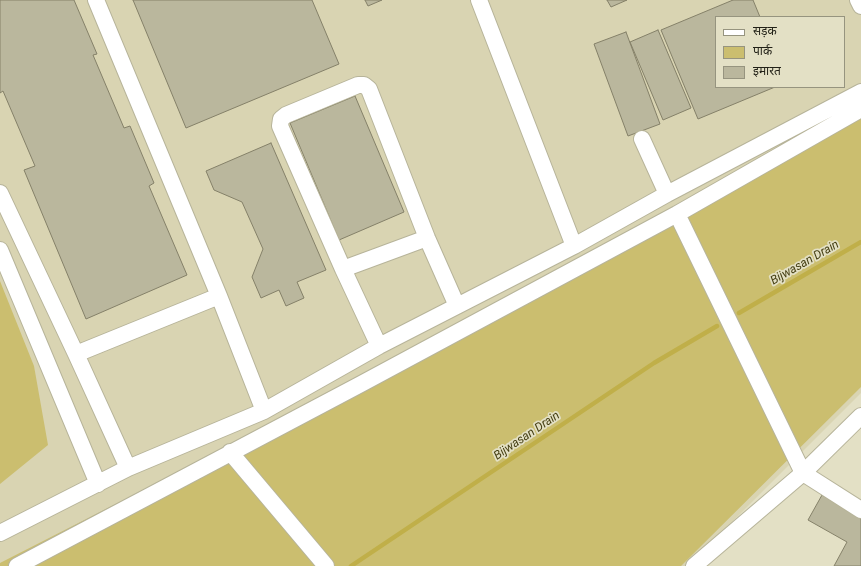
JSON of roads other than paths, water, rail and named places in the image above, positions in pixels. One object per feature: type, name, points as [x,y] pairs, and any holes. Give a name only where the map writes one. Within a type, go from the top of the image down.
[{"type":"street","points":[[96,0],[219,296],[264,411]]},
{"type":"street","points":[[479,0],[574,246]]},
{"type":"street","points":[[858,0],[861,6]]},
{"type":"street","points":[[379,346],[343,269],[280,126],[281,119],[286,115],[358,85],[364,85],[369,89],[427,238],[457,306]]},
{"type":"street","points":[[0,533],[128,468],[264,411],[379,346],[574,246],[667,194],[861,92]]},
{"type":"street","points":[[17,566],[361,384],[677,214],[861,109]]},
{"type":"street","points":[[642,140],[667,194]]},
{"type":"street","points":[[0,193],[128,468]]},
{"type":"street","points":[[677,214],[803,473],[861,510]]},
{"type":"street","points":[[343,269],[427,238]]},
{"type":"street","points":[[0,250],[98,484]]},
{"type":"street","points":[[76,354],[219,296]]},
{"type":"street","points":[[694,566],[803,473],[861,416]]},
{"type":"street","points":[[230,452],[326,566]]},
{"type":"waterway","name":"Bijwasan Drain","points":[[739,313],[861,242]]},
{"type":"waterway","name":"Bijwasan Drain","points":[[351,566],[654,363],[717,326]]}]
